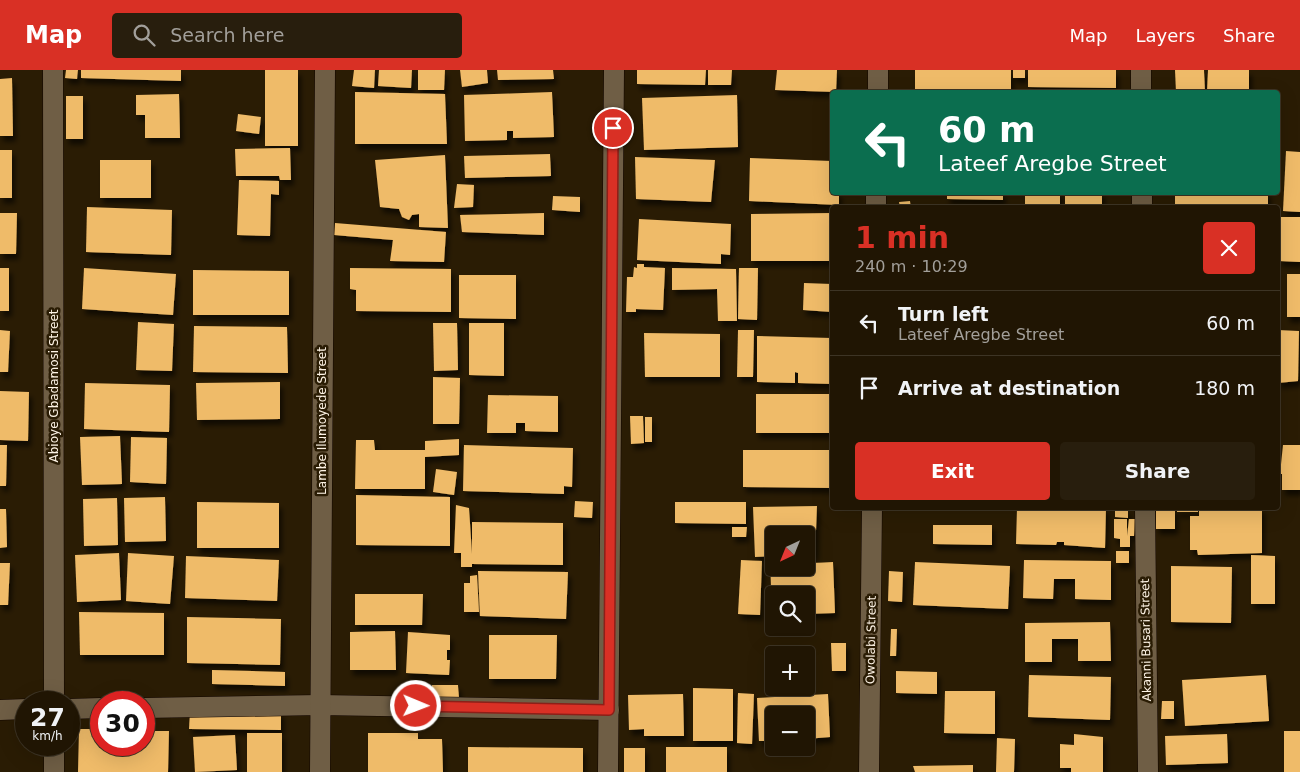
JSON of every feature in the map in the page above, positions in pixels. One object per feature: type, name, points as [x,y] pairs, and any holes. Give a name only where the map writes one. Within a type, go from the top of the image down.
[{"type":"street","name":"Abioye Gbadamosi Street","points":[[53,70],[54,691]]},
{"type":"street","name":"Lambe Ilumoyede Street","points":[[320,772],[324,70]]},
{"type":"street","points":[[608,772],[614,70]]},
{"type":"street","points":[[878,70],[878,90]]},
{"type":"street","points":[[1141,70],[1141,90]]},
{"type":"street","name":"Owolabi Street","points":[[869,772],[872,510]]},
{"type":"street","name":"Akanni Busari Street","points":[[1145,510],[1148,772]]},
{"type":"street","points":[[155,708],[320,705],[609,710]]},
{"type":"street","points":[[0,710],[15,710]]},
{"type":"street","points":[[54,756],[54,772]]},
{"type":"building","points":[[66,70],[78,70],[77,79],[65,78]]},
{"type":"building","points":[[81,70],[181,70],[181,81],[81,78]]},
{"type":"building","points":[[265,70],[298,70],[298,146],[265,146]]},
{"type":"building","points":[[354,70],[375,70],[374,88],[352,86]]},
{"type":"building","points":[[379,70],[412,70],[411,88],[378,86]]},
{"type":"building","points":[[418,70],[445,70],[444,90],[418,90]]},
{"type":"building","points":[[460,70],[487,70],[488,83],[462,87]]},
{"type":"building","points":[[497,70],[553,70],[554,79],[498,80]]},
{"type":"building","points":[[637,70],[706,70],[705,85],[637,84]]},
{"type":"building","points":[[708,70],[732,70],[731,85],[708,85]]},
{"type":"building","points":[[777,70],[837,70],[836,90],[830,90],[830,92],[775,90]]},
{"type":"building","points":[[915,70],[1011,70],[1011,90],[915,90]]},
{"type":"building","points":[[1013,70],[1025,70],[1025,78],[1013,78]]},
{"type":"building","points":[[1028,70],[1116,70],[1116,88],[1028,87]]},
{"type":"building","points":[[1175,70],[1204,70],[1205,90],[1176,90]]},
{"type":"building","points":[[1208,70],[1249,70],[1249,90],[1207,90]]},
{"type":"building","points":[[12,78],[13,136],[0,136],[0,79]]},
{"type":"building","points":[[355,92],[445,94],[447,144],[355,144]]},
{"type":"building","points":[[552,92],[554,137],[513,138],[513,131],[507,131],[507,140],[465,141],[464,95]]},
{"type":"building","points":[[179,94],[180,138],[145,138],[145,115],[136,115],[136,95]]},
{"type":"building","points":[[737,95],[738,147],[644,150],[642,98]]},
{"type":"building","points":[[66,96],[83,96],[83,139],[66,139]]},
{"type":"building","points":[[238,114],[261,117],[259,134],[236,131]]},
{"type":"building","points":[[290,148],[291,180],[280,180],[279,176],[236,176],[235,149]]},
{"type":"building","points":[[0,150],[12,150],[12,198],[0,198]]},
{"type":"building","points":[[1286,151],[1300,152],[1300,212],[1283,211]]},
{"type":"building","points":[[550,154],[551,176],[465,178],[464,156]]},
{"type":"building","points":[[445,155],[448,228],[419,227],[419,214],[412,215],[409,220],[402,217],[399,209],[380,207],[375,160]]},
{"type":"building","points":[[635,157],[715,160],[711,202],[636,199]]},
{"type":"building","points":[[750,158],[830,161],[830,195],[839,195],[839,205],[749,201]]},
{"type":"building","points":[[100,160],[151,160],[151,198],[100,198]]},
{"type":"building","points":[[239,180],[279,181],[279,195],[271,194],[270,236],[237,235]]},
{"type":"building","points":[[457,184],[474,185],[473,207],[454,208]]},
{"type":"building","points":[[947,195],[1003,195],[1003,200],[947,199]]},
{"type":"building","points":[[1025,195],[1060,195],[1060,205],[1025,205]]},
{"type":"building","points":[[1065,195],[1102,195],[1102,205],[1065,205]]},
{"type":"building","points":[[1175,195],[1268,195],[1268,205],[1175,205]]},
{"type":"building","points":[[553,196],[580,197],[580,212],[552,210]]},
{"type":"building","points":[[910,201],[911,205],[900,205],[899,202]]},
{"type":"building","points":[[87,207],[172,210],[171,255],[86,252]]},
{"type":"building","points":[[0,213],[17,213],[16,254],[0,254]]},
{"type":"building","points":[[544,213],[544,235],[462,232],[460,215]]},
{"type":"building","points":[[830,213],[830,261],[751,261],[751,214]]},
{"type":"building","points":[[1280,217],[1300,217],[1300,262],[1280,261]]},
{"type":"building","points":[[639,219],[731,224],[730,255],[721,254],[721,264],[637,260]]},
{"type":"building","points":[[335,223],[446,232],[444,262],[390,261],[393,240],[334,235]]},
{"type":"building","points":[[637,264],[644,264],[644,267],[665,268],[663,310],[636,309],[636,312],[626,312],[627,277],[633,277],[634,267],[637,268]]},
{"type":"building","points":[[0,268],[9,268],[9,311],[0,311]]},
{"type":"building","points":[[84,268],[176,274],[173,315],[82,309]]},
{"type":"building","points":[[350,268],[451,269],[451,312],[356,311],[356,290],[350,289]]},
{"type":"building","points":[[672,268],[736,269],[737,321],[718,321],[717,289],[672,290]]},
{"type":"building","points":[[739,268],[758,268],[757,320],[738,319]]},
{"type":"building","points":[[193,270],[289,271],[289,315],[193,315]]},
{"type":"building","points":[[1287,274],[1300,274],[1300,317],[1287,317]]},
{"type":"building","points":[[459,275],[516,275],[516,319],[459,318]]},
{"type":"building","points":[[804,283],[830,284],[830,312],[803,310]]},
{"type":"building","points":[[138,322],[174,324],[172,371],[136,370]]},
{"type":"building","points":[[433,323],[457,323],[458,370],[434,371]]},
{"type":"building","points":[[469,323],[504,323],[504,376],[469,375]]},
{"type":"building","points":[[194,326],[287,327],[288,373],[193,372]]},
{"type":"building","points":[[0,330],[10,331],[8,372],[0,372]]},
{"type":"building","points":[[738,330],[754,330],[753,377],[737,377]]},
{"type":"building","points":[[1280,330],[1299,331],[1298,381],[1280,383]]},
{"type":"building","points":[[644,333],[720,334],[720,377],[645,377]]},
{"type":"building","points":[[757,336],[830,338],[830,384],[798,383],[798,373],[795,372],[795,383],[757,382]]},
{"type":"building","points":[[433,377],[460,378],[459,424],[433,424]]},
{"type":"building","points":[[280,382],[280,419],[197,420],[196,383]]},
{"type":"building","points":[[85,383],[170,385],[169,432],[84,429]]},
{"type":"building","points":[[0,391],[29,392],[28,441],[0,440]]},
{"type":"building","points":[[756,394],[830,394],[830,433],[756,433]]},
{"type":"building","points":[[488,395],[558,396],[558,432],[525,431],[525,423],[516,423],[516,433],[487,433]]},
{"type":"building","points":[[630,416],[643,416],[644,443],[631,444]]},
{"type":"building","points":[[645,417],[652,417],[652,442],[645,442]]},
{"type":"building","points":[[120,436],[122,484],[82,485],[80,437]]},
{"type":"building","points":[[131,437],[167,438],[166,484],[130,482]]},
{"type":"building","points":[[459,439],[459,455],[425,457],[425,489],[355,489],[356,440],[374,440],[375,450],[425,450],[425,441]]},
{"type":"building","points":[[0,445],[7,445],[6,486],[0,486]]},
{"type":"building","points":[[464,445],[573,448],[572,487],[564,486],[564,494],[463,491]]},
{"type":"building","points":[[1283,445],[1300,445],[1300,490],[1282,490],[1282,474],[1280,474]]},
{"type":"building","points":[[743,450],[830,450],[830,488],[743,487]]},
{"type":"building","points":[[436,469],[457,472],[454,495],[433,492]]},
{"type":"building","points":[[356,495],[450,497],[450,546],[356,545]]},
{"type":"building","points":[[165,497],[166,541],[125,542],[124,498]]},
{"type":"building","points":[[117,498],[118,545],[84,546],[83,499]]},
{"type":"building","points":[[575,501],[593,502],[592,518],[574,517]]},
{"type":"building","points":[[197,502],[279,503],[279,548],[197,548]]},
{"type":"building","points":[[675,502],[746,502],[746,524],[675,523]]},
{"type":"building","points":[[456,505],[469,508],[472,554],[472,522],[563,523],[563,565],[472,564],[472,567],[461,567],[461,553],[454,553]]},
{"type":"building","points":[[817,506],[815,555],[815,526],[765,526],[765,556],[755,557],[753,507]]},
{"type":"building","points":[[0,509],[6,509],[7,547],[0,548]]},
{"type":"building","points":[[1017,510],[1106,510],[1105,548],[1064,545],[1064,542],[1057,542],[1056,545],[1016,544]]},
{"type":"building","points":[[1115,510],[1128,510],[1128,518],[1115,517]]},
{"type":"building","points":[[1156,510],[1175,510],[1175,529],[1156,529]]},
{"type":"building","points":[[1177,510],[1198,510],[1198,512],[1177,512]]},
{"type":"building","points":[[1199,510],[1262,510],[1262,553],[1198,555],[1197,550],[1190,550],[1190,516],[1199,516]]},
{"type":"building","points":[[1114,519],[1127,519],[1127,536],[1129,519],[1135,519],[1134,536],[1130,536],[1130,547],[1120,547],[1120,539],[1114,538]]},
{"type":"building","points":[[933,525],[992,525],[992,545],[933,544]]},
{"type":"building","points":[[732,527],[747,527],[746,537],[732,537]]},
{"type":"building","points":[[1116,551],[1129,551],[1129,563],[1116,563]]},
{"type":"building","points":[[119,553],[121,600],[77,602],[75,555]]},
{"type":"building","points":[[128,553],[174,556],[170,604],[126,601]]},
{"type":"building","points":[[1251,555],[1275,556],[1275,604],[1251,604]]},
{"type":"building","points":[[186,556],[279,560],[277,601],[185,598]]},
{"type":"building","points":[[741,560],[762,561],[760,615],[738,614]]},
{"type":"building","points":[[1024,560],[1111,561],[1111,600],[1075,599],[1075,579],[1054,579],[1053,599],[1023,598]]},
{"type":"building","points":[[833,562],[835,613],[815,614],[815,586],[771,586],[771,576],[815,576],[815,563]]},
{"type":"building","points":[[915,562],[1010,566],[1008,609],[913,605]]},
{"type":"building","points":[[0,563],[10,563],[8,605],[0,605]]},
{"type":"building","points":[[1171,566],[1232,567],[1231,623],[1171,622]]},
{"type":"building","points":[[478,571],[568,572],[566,619],[480,616]]},
{"type":"building","points":[[889,571],[903,572],[902,602],[888,601]]},
{"type":"building","points":[[477,575],[479,612],[464,612],[464,583],[470,583],[470,576]]},
{"type":"building","points":[[355,594],[423,594],[422,625],[355,625]]},
{"type":"building","points":[[79,612],[164,613],[164,655],[80,655]]},
{"type":"building","points":[[187,617],[281,619],[280,665],[187,663]]},
{"type":"building","points":[[1110,622],[1111,661],[1078,661],[1078,639],[1052,639],[1052,662],[1025,662],[1025,623]]},
{"type":"building","points":[[891,629],[897,629],[896,656],[890,656]]},
{"type":"building","points":[[395,631],[396,670],[350,670],[350,632]]},
{"type":"building","points":[[408,632],[450,635],[450,650],[447,650],[447,660],[450,660],[449,675],[406,673]]},
{"type":"building","points":[[489,635],[557,635],[556,679],[489,679]]},
{"type":"building","points":[[831,643],[846,643],[846,671],[832,671]]},
{"type":"building","points":[[212,670],[285,672],[285,686],[212,684]]},
{"type":"building","points":[[896,671],[937,672],[937,694],[896,693]]},
{"type":"building","points":[[1029,675],[1111,677],[1110,720],[1028,717]]},
{"type":"building","points":[[1266,675],[1269,721],[1185,726],[1182,680]]},
{"type":"building","points":[[432,685],[458,685],[459,698],[432,698]]},
{"type":"building","points":[[693,688],[733,689],[733,741],[693,741]]},
{"type":"building","points":[[945,691],[995,691],[995,734],[944,733]]},
{"type":"building","points":[[738,693],[754,694],[752,744],[737,743]]},
{"type":"building","points":[[683,694],[684,736],[644,736],[644,729],[629,730],[628,695]]},
{"type":"building","points":[[828,694],[830,737],[815,738],[815,706],[765,706],[765,741],[759,741],[757,698]]},
{"type":"building","points":[[1162,701],[1174,701],[1174,719],[1161,719]]},
{"type":"building","points":[[190,711],[281,712],[281,730],[189,729]]},
{"type":"building","points":[[80,729],[90,729],[90,756],[155,756],[155,731],[169,731],[168,772],[78,772]]},
{"type":"building","points":[[1284,731],[1300,731],[1300,772],[1284,772]]},
{"type":"building","points":[[247,733],[282,733],[282,772],[247,772]]},
{"type":"building","points":[[368,733],[418,733],[418,739],[442,739],[443,772],[368,772]]},
{"type":"building","points":[[1074,734],[1103,737],[1103,772],[1071,772],[1071,768],[1060,768],[1060,744],[1074,745]]},
{"type":"building","points":[[1227,734],[1228,763],[1166,765],[1165,736]]},
{"type":"building","points":[[235,735],[237,770],[195,772],[193,737]]},
{"type":"building","points":[[997,738],[1015,739],[1014,772],[996,772]]},
{"type":"building","points":[[468,747],[583,748],[583,772],[468,772]]},
{"type":"building","points":[[666,747],[727,747],[727,772],[666,772]]},
{"type":"building","points":[[624,748],[645,748],[645,772],[624,772]]},
{"type":"building","points":[[973,765],[973,772],[915,772],[913,766]]},
{"type":"route","points":[[416,706],[609,710],[613,128]]}]
